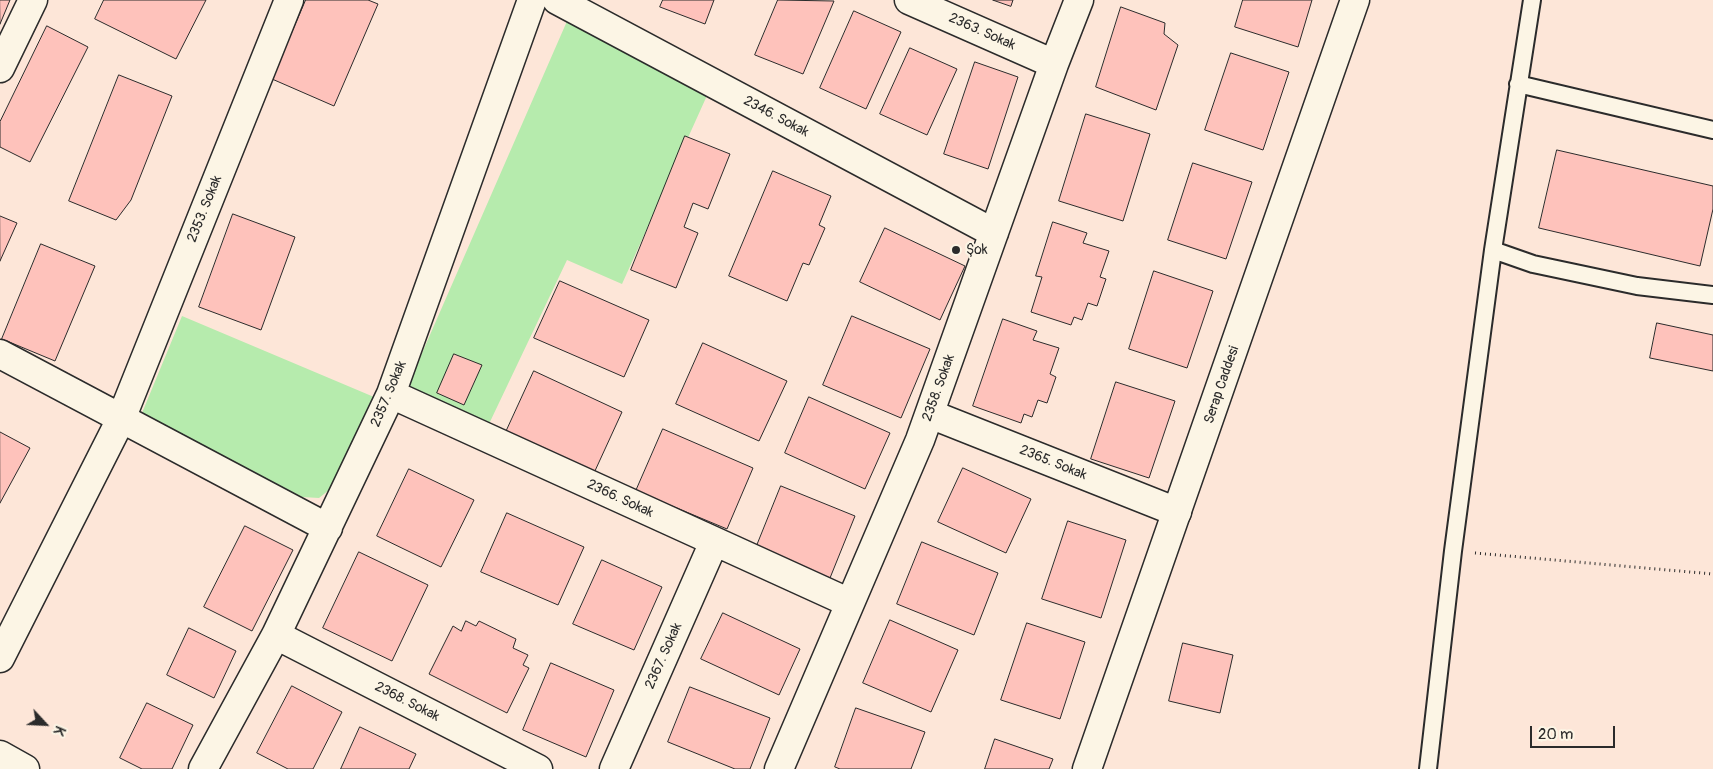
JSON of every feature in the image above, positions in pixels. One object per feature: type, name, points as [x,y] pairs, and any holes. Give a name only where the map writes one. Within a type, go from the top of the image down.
[{"type":"street","points":[[0,68],[34,0]]},
{"type":"street","name":"2353. Sokak","points":[[0,658],[121,419],[289,0]]},
{"type":"street","name":"2357. Sokak","points":[[203,769],[276,635],[391,394],[532,0]]},
{"type":"street","name":"2346. Sokak","points":[[558,0],[994,233]]},
{"type":"street","name":"2363. Sokak","points":[[909,0],[1054,64]]},
{"type":"street","name":"2358. Sokak","points":[[779,769],[920,440],[1054,64],[1079,0]]},
{"type":"street","name":"Serap Caddesi","points":[[1087,769],[1355,0]]},
{"type":"street","points":[[0,354],[328,528]]},
{"type":"street","name":"2366. Sokak","points":[[391,394],[850,603]]},
{"type":"street","name":"2365. Sokak","points":[[930,414],[1177,512]]},
{"type":"street","name":"2367. Sokak","points":[[614,769],[714,542]]},
{"type":"street","name":"2368. Sokak","points":[[276,635],[538,769]]},
{"type":"street","points":[[0,755],[25,769]]},
{"type":"lane","points":[[1428,769],[1453,551],[1493,250],[1532,0]]},
{"type":"lane","points":[[1518,84],[1713,130]]},
{"type":"lane","points":[[1493,250],[1533,264],[1637,286],[1713,295]]},
{"type":"path","points":[[1453,551],[1713,574]]},
{"type":"green space","points":[[571,12],[714,80],[622,284],[567,260],[488,426],[405,392]]},
{"type":"green space","points":[[182,316],[374,397],[329,490],[319,498],[302,497],[142,413]]},
{"type":"building","points":[[0,0],[10,0],[0,24]]},
{"type":"building","points":[[104,0],[206,0],[176,59],[95,19]]},
{"type":"building","points":[[306,0],[368,0],[378,4],[334,106],[272,79]]},
{"type":"building","points":[[663,0],[714,0],[705,24],[660,7]]},
{"type":"building","points":[[778,0],[834,1],[803,74],[755,55]]},
{"type":"building","points":[[993,0],[1013,0],[1011,6]]},
{"type":"building","points":[[1243,0],[1312,0],[1298,47],[1235,27]]},
{"type":"building","points":[[1121,7],[1165,23],[1164,34],[1178,45],[1156,110],[1096,87]]},
{"type":"building","points":[[854,11],[901,32],[866,109],[820,88]]},
{"type":"building","points":[[47,26],[88,47],[30,162],[0,147],[0,122]]},
{"type":"building","points":[[910,48],[957,69],[927,135],[880,114]]},
{"type":"building","points":[[1231,53],[1289,72],[1263,150],[1205,130]]},
{"type":"building","points":[[975,62],[1018,77],[988,169],[944,154]]},
{"type":"building","points":[[119,75],[172,96],[131,200],[116,220],[69,201]]},
{"type":"building","points":[[1086,114],[1150,134],[1123,221],[1059,201]]},
{"type":"building","points":[[685,136],[730,154],[708,209],[693,203],[684,227],[698,233],[676,288],[631,270]]},
{"type":"building","points":[[1557,150],[1713,186],[1713,209],[1700,266],[1539,228]]},
{"type":"building","points":[[1193,163],[1252,182],[1226,259],[1168,240]]},
{"type":"building","points":[[773,171],[831,196],[819,225],[825,228],[809,265],[803,263],[787,301],[729,276]]},
{"type":"building","points":[[233,214],[295,237],[261,330],[199,307]]},
{"type":"building","points":[[0,216],[17,223],[0,261]]},
{"type":"building","points":[[1053,222],[1087,233],[1083,243],[1109,251],[1100,277],[1106,279],[1097,306],[1088,303],[1082,320],[1074,317],[1071,325],[1031,312],[1042,277],[1036,276]]},
{"type":"building","points":[[885,228],[965,266],[940,320],[860,282]]},
{"type":"building","points":[[41,244],[95,266],[55,361],[2,339]]},
{"type":"building","points":[[1154,271],[1213,291],[1187,368],[1129,349]]},
{"type":"building","points":[[560,281],[649,320],[624,377],[534,338]]},
{"type":"building","points":[[852,316],[930,349],[901,418],[823,385]]},
{"type":"building","points":[[1003,319],[1037,331],[1033,340],[1059,348],[1050,374],[1056,377],[1047,403],[1038,400],[1032,417],[1024,414],[1021,423],[973,406]]},
{"type":"building","points":[[1657,323],[1713,335],[1713,371],[1650,358]]},
{"type":"building","points":[[703,343],[787,381],[759,441],[676,404]]},
{"type":"building","points":[[454,354],[482,365],[464,405],[437,393]]},
{"type":"building","points":[[534,371],[622,412],[594,473],[506,432]]},
{"type":"building","points":[[1116,382],[1175,401],[1149,478],[1091,459]]},
{"type":"building","points":[[809,397],[890,433],[865,489],[785,453]]},
{"type":"building","points":[[663,429],[753,468],[727,529],[636,491]]},
{"type":"building","points":[[0,432],[30,448],[0,503]]},
{"type":"building","points":[[963,468],[1031,499],[1006,553],[938,522]]},
{"type":"building","points":[[409,469],[474,500],[441,567],[377,536]]},
{"type":"building","points":[[781,486],[855,516],[830,578],[756,548]]},
{"type":"building","points":[[507,513],[584,547],[558,605],[481,572]]},
{"type":"building","points":[[1068,521],[1126,540],[1101,618],[1042,599]]},
{"type":"building","points":[[245,526],[293,550],[252,631],[204,607]]},
{"type":"building","points":[[922,542],[998,573],[974,635],[897,604]]},
{"type":"building","points":[[359,552],[428,585],[392,661],[323,628]]},
{"type":"building","points":[[602,560],[662,587],[634,650],[573,624]]},
{"type":"building","points":[[723,613],[800,649],[779,695],[701,659]]},
{"type":"building","points":[[890,620],[958,650],[931,712],[863,683]]},
{"type":"building","points":[[466,621],[476,626],[479,621],[516,639],[513,648],[528,655],[523,665],[529,668],[507,713],[429,674],[453,626],[461,631]]},
{"type":"building","points":[[1027,623],[1085,642],[1060,719],[1001,700]]},
{"type":"building","points":[[189,628],[236,651],[214,698],[167,675]]},
{"type":"building","points":[[1183,643],[1233,655],[1220,713],[1169,701]]},
{"type":"building","points":[[551,663],[614,690],[586,757],[523,730]]},
{"type":"building","points":[[292,686],[342,712],[313,769],[288,769],[257,753]]},
{"type":"building","points":[[690,687],[770,718],[750,769],[735,769],[668,742]]},
{"type":"building","points":[[147,703],[193,725],[172,769],[142,769],[120,758]]},
{"type":"building","points":[[856,708],[925,732],[911,769],[840,769],[835,767]]},
{"type":"building","points":[[360,727],[416,754],[409,769],[341,769]]},
{"type":"building","points":[[995,739],[1053,759],[1049,769],[985,769]]},
{"type":"place","name":"Şok","points":[[956,250]]}]
